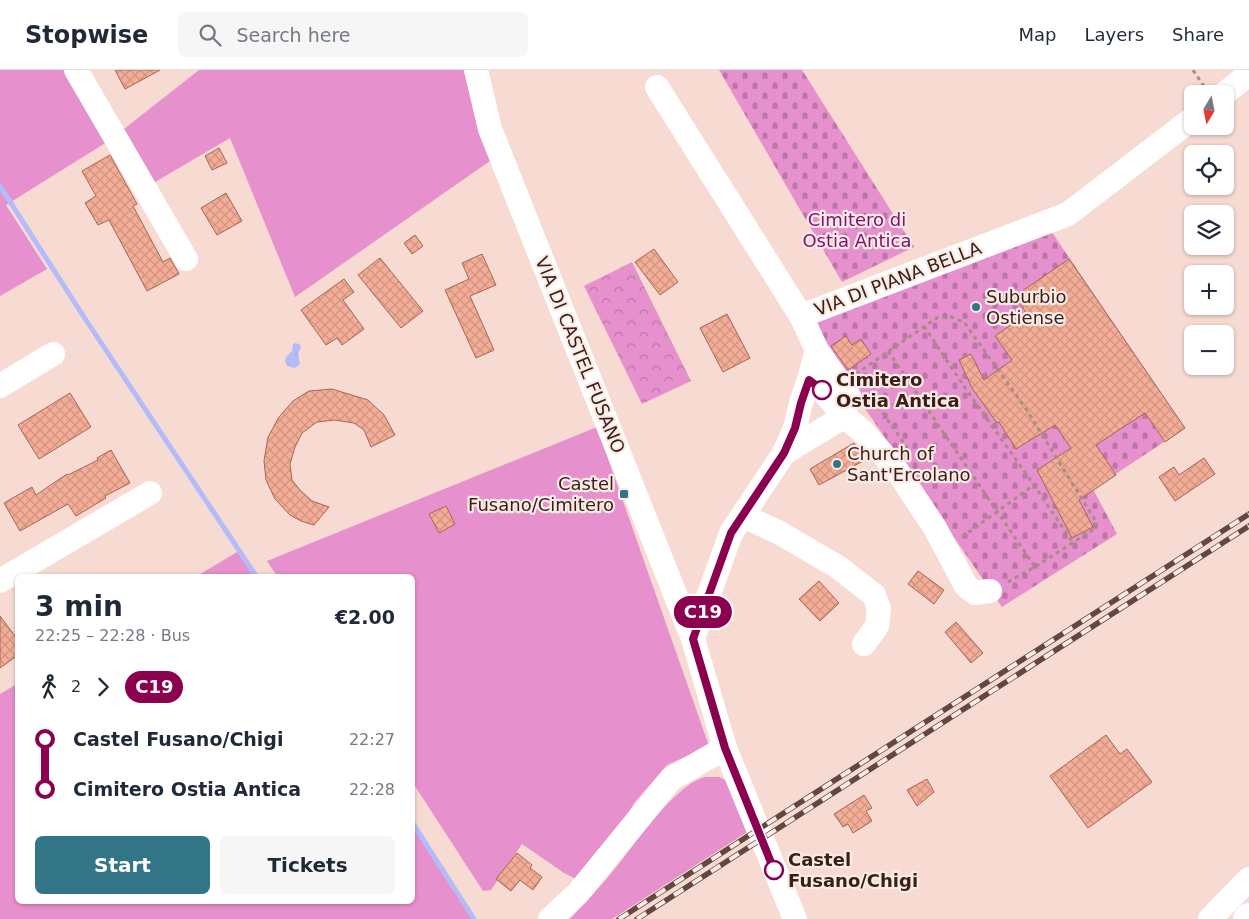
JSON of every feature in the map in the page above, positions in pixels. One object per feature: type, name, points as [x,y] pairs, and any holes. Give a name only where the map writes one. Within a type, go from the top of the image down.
[{"type":"street","points":[[76,70],[186,259]]},
{"type":"street","name":"VIA DI CASTEL FUSANO","points":[[476,70],[494,138],[693,639],[725,748],[795,919]]},
{"type":"street","points":[[1234,86],[1249,74]]},
{"type":"street","points":[[658,87],[801,316]]},
{"type":"street","name":"VIA DI PIANA BELLA","points":[[846,397],[817,350],[801,316],[1068,214],[1184,125]]},
{"type":"street","points":[[693,639],[731,533],[784,453],[795,428],[817,350]]},
{"type":"street","points":[[0,386],[53,354]]},
{"type":"street","points":[[809,380],[822,390],[846,397],[863,432],[896,469],[934,528],[966,586],[975,593],[990,591]]},
{"type":"street","points":[[784,453],[837,421],[846,397]]},
{"type":"street","points":[[0,581],[150,493]]},
{"type":"street","points":[[742,516],[778,532],[838,567],[874,596],[879,609],[877,626],[864,644]]},
{"type":"street","points":[[550,919],[578,893],[671,779],[725,748]]},
{"type":"street","points":[[1210,919],[1249,878]]},
{"type":"path","points":[[1193,70],[1202,85]]},
{"type":"path","points":[[846,397],[888,351],[938,316],[964,322],[1007,380],[1097,523],[1096,527],[1073,543],[1035,567],[990,591]]},
{"type":"path","points":[[924,326],[1073,543]]},
{"type":"path","points":[[888,351],[1035,567]]},
{"type":"path","points":[[962,541],[962,536],[1034,485]]},
{"type":"green space","points":[[0,70],[76,70],[115,136],[199,70],[476,70],[500,154],[295,297],[230,138],[145,188],[115,137],[6,205],[47,269],[0,296]]},
{"type":"green space","name":"Cimitero di Ostia Antica","points":[[719,70],[802,70],[914,247],[842,282]]},
{"type":"green space","points":[[1049,228],[1185,428],[1093,489],[1117,534],[1002,607],[801,316]]},
{"type":"green space","points":[[632,262],[691,381],[642,404],[584,286]]},
{"type":"green space","points":[[597,427],[709,746],[667,765],[635,802],[604,851],[580,881],[564,873],[522,844],[491,890],[483,891],[415,786],[415,574],[276,574],[267,561]]},
{"type":"green space","points":[[239,551],[254,574],[200,574]]},
{"type":"green space","points":[[15,685],[15,904],[415,904],[415,826],[474,919],[0,919],[0,694]]},
{"type":"green space","points":[[705,777],[719,777],[732,783],[755,827],[612,919],[570,919],[609,876],[668,803],[693,782]]},
{"type":"water","points":[[295,343],[301,347],[298,354],[300,364],[295,368],[286,364],[285,361]]},
{"type":"building","points":[[115,70],[160,70],[125,89]]},
{"type":"building","points":[[219,148],[227,163],[212,170],[205,156]]},
{"type":"building","points":[[110,155],[137,204],[133,206],[163,262],[170,258],[179,274],[147,291],[109,220],[98,225],[85,203],[96,196],[82,171]]},
{"type":"building","points":[[226,193],[242,221],[217,235],[201,208]]},
{"type":"building","points":[[415,235],[423,246],[412,254],[404,243]]},
{"type":"building","points":[[654,249],[678,282],[660,295],[635,262]]},
{"type":"building","points":[[482,254],[496,285],[470,296],[494,350],[476,358],[445,290],[469,279],[462,263]]},
{"type":"building","points":[[380,258],[423,311],[401,328],[358,275]]},
{"type":"building","points":[[1069,259],[1185,428],[1165,442],[1145,413],[1096,445],[1116,475],[1079,500],[1093,527],[1072,538],[1037,470],[1071,448],[1055,425],[1016,449],[999,422],[997,423],[972,388],[959,360],[971,354],[984,380],[1012,360],[995,336],[1027,314],[1015,296]]},
{"type":"building","points":[[344,279],[354,292],[343,300],[364,329],[342,345],[337,338],[326,345],[301,310]]},
{"type":"building","points":[[727,314],[750,358],[723,372],[700,328]]},
{"type":"building","points":[[846,336],[852,345],[861,339],[871,354],[848,370],[831,346]]},
{"type":"building","points":[[332,389],[368,400],[384,415],[395,435],[371,447],[364,430],[354,423],[335,420],[317,422],[302,433],[290,464],[292,480],[312,501],[329,507],[314,525],[290,515],[275,499],[266,480],[264,461],[268,437],[279,417],[293,401],[309,391]]},
{"type":"building","points":[[70,393],[91,427],[39,459],[18,425]]},
{"type":"building","name":"Church of Sant'Ercolano","points":[[854,443],[865,460],[819,485],[810,469]]},
{"type":"building","points":[[111,450],[130,483],[105,496],[106,498],[76,516],[68,504],[20,531],[4,503],[32,487],[36,495],[67,474],[98,460],[97,458]]},
{"type":"building","points":[[1204,458],[1215,474],[1175,501],[1159,477],[1174,467],[1179,475]]},
{"type":"building","points":[[446,506],[455,524],[439,533],[429,514]]},
{"type":"building","points":[[918,571],[944,590],[934,604],[908,584]]},
{"type":"building","points":[[819,581],[839,603],[820,621],[799,599]]},
{"type":"building","points":[[0,616],[15,636],[15,657],[0,668]]},
{"type":"building","points":[[956,622],[983,653],[971,663],[945,632]]},
{"type":"building","points":[[1106,735],[1120,754],[1127,749],[1152,782],[1088,828],[1050,776]]},
{"type":"building","points":[[927,779],[934,792],[917,806],[907,790]]},
{"type":"building","points":[[864,795],[872,808],[866,811],[872,821],[853,833],[848,824],[843,827],[834,814]]},
{"type":"building","points":[[517,853],[532,865],[530,868],[542,877],[533,890],[520,880],[511,891],[496,879]]},
{"type":"waterway","points":[[0,186],[80,311],[255,574]]},
{"type":"waterway","points":[[415,827],[474,919]]},
{"type":"railway","points":[[619,919],[1249,514]]},
{"type":"railway","points":[[637,919],[1249,526]]},
{"type":"bus line","name":"C19","points":[[774,870],[725,748],[693,639],[731,533],[784,453],[795,428],[809,380],[822,390]]},
{"type":"place","name":"Suburbio Ostiense","points":[[976,307]]},
{"type":"place","name":"Cimitero Ostia Antica","points":[[822,390]]},
{"type":"place","name":"Church of Sant'Ercolano","points":[[837,464]]},
{"type":"place","name":"Castel Fusano/Cimitero","points":[[624,494]]},
{"type":"place","name":"Castel Fusano/Chigi","points":[[774,870]]}]
